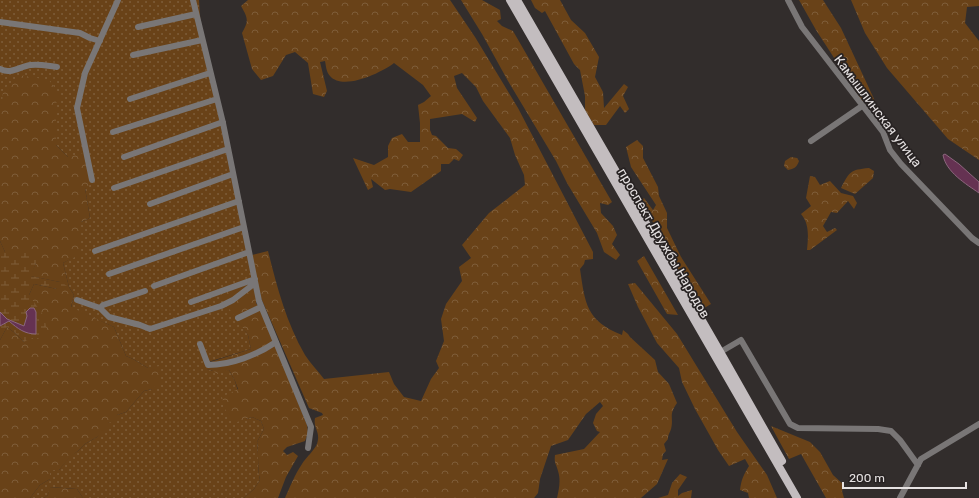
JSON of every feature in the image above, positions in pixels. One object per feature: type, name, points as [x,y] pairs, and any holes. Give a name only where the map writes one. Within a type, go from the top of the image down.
[{"type":"main road","name":"проспект Дружбы Народов","points":[[510,0],[803,498]]},
{"type":"main road","name":"проспект Дружбы Народов","points":[[517,0],[717,353],[797,498]]},
{"type":"street","points":[[92,180],[76,108],[85,73],[118,0]]},
{"type":"street","points":[[193,0],[223,122],[261,307],[311,427],[308,448]]},
{"type":"street","name":"Камышлинская улица","points":[[788,0],[802,27],[883,132],[890,150],[901,164],[972,238],[979,243]]},
{"type":"street","points":[[138,27],[196,14]]},
{"type":"street","points":[[0,22],[80,32],[90,38],[100,41]]},
{"type":"street","points":[[132,55],[202,40]]},
{"type":"street","points":[[0,69],[4,71],[12,71],[30,65],[57,67]]},
{"type":"street","points":[[130,99],[210,73]]},
{"type":"street","points":[[113,132],[217,99]]},
{"type":"street","points":[[811,141],[862,106]]},
{"type":"street","points":[[124,156],[223,122]]},
{"type":"street","points":[[114,188],[228,149]]},
{"type":"street","points":[[150,204],[234,174]]},
{"type":"street","points":[[95,251],[239,201]]},
{"type":"street","points":[[109,274],[244,227]]},
{"type":"street","points":[[154,286],[249,252]]},
{"type":"street","points":[[191,302],[255,281]]},
{"type":"street","points":[[77,300],[100,308],[109,317],[150,329],[221,306],[233,300],[255,281]]},
{"type":"street","points":[[100,308],[103,305],[145,291]]},
{"type":"street","points":[[238,318],[261,307]]},
{"type":"street","points":[[717,353],[741,340],[790,424],[798,428],[878,429],[891,431],[900,440],[918,465]]},
{"type":"street","points":[[200,344],[208,365],[218,365],[268,348],[276,342]]},
{"type":"street","points":[[900,498],[921,459],[979,424]]},
{"type":"green space","points":[[0,0],[199,0],[201,30],[253,280],[236,317],[248,335],[251,349],[208,362],[207,369],[213,371],[229,370],[235,381],[246,419],[252,417],[261,421],[264,429],[257,442],[260,480],[254,489],[244,498],[83,498],[77,489],[50,487],[48,495],[44,498],[30,498],[40,485],[50,479],[49,470],[59,470],[70,456],[97,437],[108,423],[117,415],[126,412],[144,391],[152,389],[148,368],[126,356],[114,327],[71,308],[74,295],[69,287],[63,263],[81,253],[81,222],[90,218],[85,188],[68,157],[56,145],[56,102],[0,105]]},
{"type":"green space","points":[[248,0],[450,0],[475,37],[518,108],[593,252],[593,259],[585,260],[580,269],[589,310],[601,324],[610,330],[622,335],[623,330],[655,360],[658,372],[669,384],[677,403],[672,414],[671,430],[668,439],[664,444],[666,451],[663,454],[662,460],[668,459],[657,484],[641,498],[557,498],[559,478],[555,455],[584,449],[600,432],[597,431],[593,423],[596,414],[603,406],[600,402],[586,414],[568,440],[551,446],[540,479],[538,493],[534,498],[285,498],[299,468],[316,446],[318,433],[315,425],[315,418],[323,415],[322,413],[309,408],[261,298],[252,255],[268,251],[292,330],[305,355],[324,379],[389,372],[394,384],[404,397],[421,401],[431,379],[439,368],[436,361],[444,341],[441,319],[446,304],[462,281],[459,267],[471,258],[462,245],[489,213],[525,185],[524,175],[515,155],[510,138],[483,101],[476,87],[462,73],[454,76],[457,88],[477,118],[475,122],[462,114],[430,119],[430,130],[432,135],[436,136],[448,148],[456,149],[463,155],[459,161],[454,159],[449,164],[441,164],[441,171],[411,192],[390,189],[385,190],[371,179],[373,187],[368,190],[353,158],[374,165],[388,157],[388,146],[392,138],[402,134],[408,142],[420,142],[418,105],[431,96],[423,85],[394,63],[362,79],[344,82],[336,80],[330,76],[327,71],[325,61],[320,62],[327,91],[324,97],[313,94],[308,63],[295,52],[286,55],[273,76],[261,80],[252,69],[242,33],[247,20],[241,6]]},
{"type":"green space","points":[[461,0],[482,0],[500,10],[501,19],[497,21],[502,26],[513,31],[612,202],[608,205],[600,203],[601,213],[613,226],[617,235],[612,244],[620,255],[616,260],[604,252],[597,233]]},
{"type":"green space","points":[[531,0],[560,0],[571,20],[585,33],[599,57],[595,77],[603,92],[604,108],[624,84],[628,87],[623,96],[629,109],[625,113],[620,106],[606,125],[594,125],[585,110],[585,96],[580,70],[574,64],[545,11],[542,13],[535,8]]},
{"type":"green space","points":[[799,0],[823,0],[841,28],[875,101],[862,101],[816,30]]},
{"type":"green space","points":[[851,0],[979,0],[979,6],[967,7],[965,23],[979,41],[979,160],[948,139],[887,68],[865,33]]},
{"type":"green space","points":[[19,75],[49,80],[61,97],[56,103],[56,145],[68,157],[83,153],[91,184],[85,188],[90,218],[81,222],[81,254],[63,263],[69,287],[74,295],[71,307],[114,327],[126,356],[148,368],[160,366],[161,382],[152,389],[144,391],[126,412],[117,415],[116,421],[108,423],[108,428],[85,444],[70,457],[59,470],[50,470],[50,479],[40,485],[30,498],[0,498],[0,340],[7,327],[24,342],[29,295],[34,284],[57,289],[60,282],[30,276],[36,263],[5,252],[0,241],[0,105],[2,104],[3,90]]},
{"type":"green space","points":[[637,140],[643,146],[643,158],[658,187],[659,196],[667,213],[667,228],[681,257],[711,304],[701,310],[641,201],[644,198],[653,210],[656,205],[631,167],[626,147]]},
{"type":"green space","points":[[791,157],[797,158],[799,161],[795,167],[788,170],[784,166],[785,161]]},
{"type":"green space","points":[[869,168],[874,171],[873,178],[855,194],[841,188],[851,172]]},
{"type":"green space","points":[[810,176],[815,177],[820,185],[830,181],[841,193],[853,196],[857,203],[854,209],[848,201],[837,213],[831,212],[823,226],[827,232],[835,228],[837,230],[810,250],[807,250],[807,227],[801,214],[811,206],[806,198]]},
{"type":"green space","points":[[0,241],[5,252],[38,252],[31,276],[60,282],[69,287],[57,289],[34,284],[29,295],[44,316],[47,330],[39,338],[31,338],[24,342],[7,327],[0,340],[0,326],[9,321],[19,329],[37,330],[36,312],[27,316],[24,326],[7,319],[0,312]]},
{"type":"green space","points":[[644,256],[678,315],[667,314],[637,261]]},
{"type":"green space","points":[[253,280],[257,298],[256,303],[261,310],[272,337],[272,343],[275,345],[307,425],[308,433],[305,441],[287,447],[283,451],[287,455],[293,452],[298,456],[286,477],[278,498],[244,498],[254,489],[260,480],[257,442],[264,429],[261,421],[252,417],[234,423],[225,409],[222,397],[238,389],[235,381],[229,370],[217,374],[207,369],[204,364],[251,349],[248,335],[222,299],[222,290]]},
{"type":"green space","points":[[635,283],[677,334],[737,432],[767,475],[777,498],[749,498],[748,493],[740,490],[743,477],[749,466],[745,459],[729,466],[718,450],[682,382],[679,368],[657,343],[638,307],[628,284]]},
{"type":"green space","points":[[771,426],[810,442],[820,452],[833,475],[844,485],[842,491],[844,498],[826,498],[801,454],[789,459]]},
{"type":"green space","points":[[680,474],[687,477],[678,490],[678,496],[692,490],[691,498],[658,498],[668,495],[672,483]]},
{"type":"green space","points":[[49,487],[77,489],[83,498],[44,498],[48,495]]},
{"type":"shaded area","points":[[945,154],[979,182],[979,193],[952,172],[945,161],[943,155]]},
{"type":"shaded area","points":[[30,308],[34,308],[36,312],[36,334],[28,333],[9,321],[0,326],[0,312],[7,319],[24,326],[27,316],[26,312]]}]
